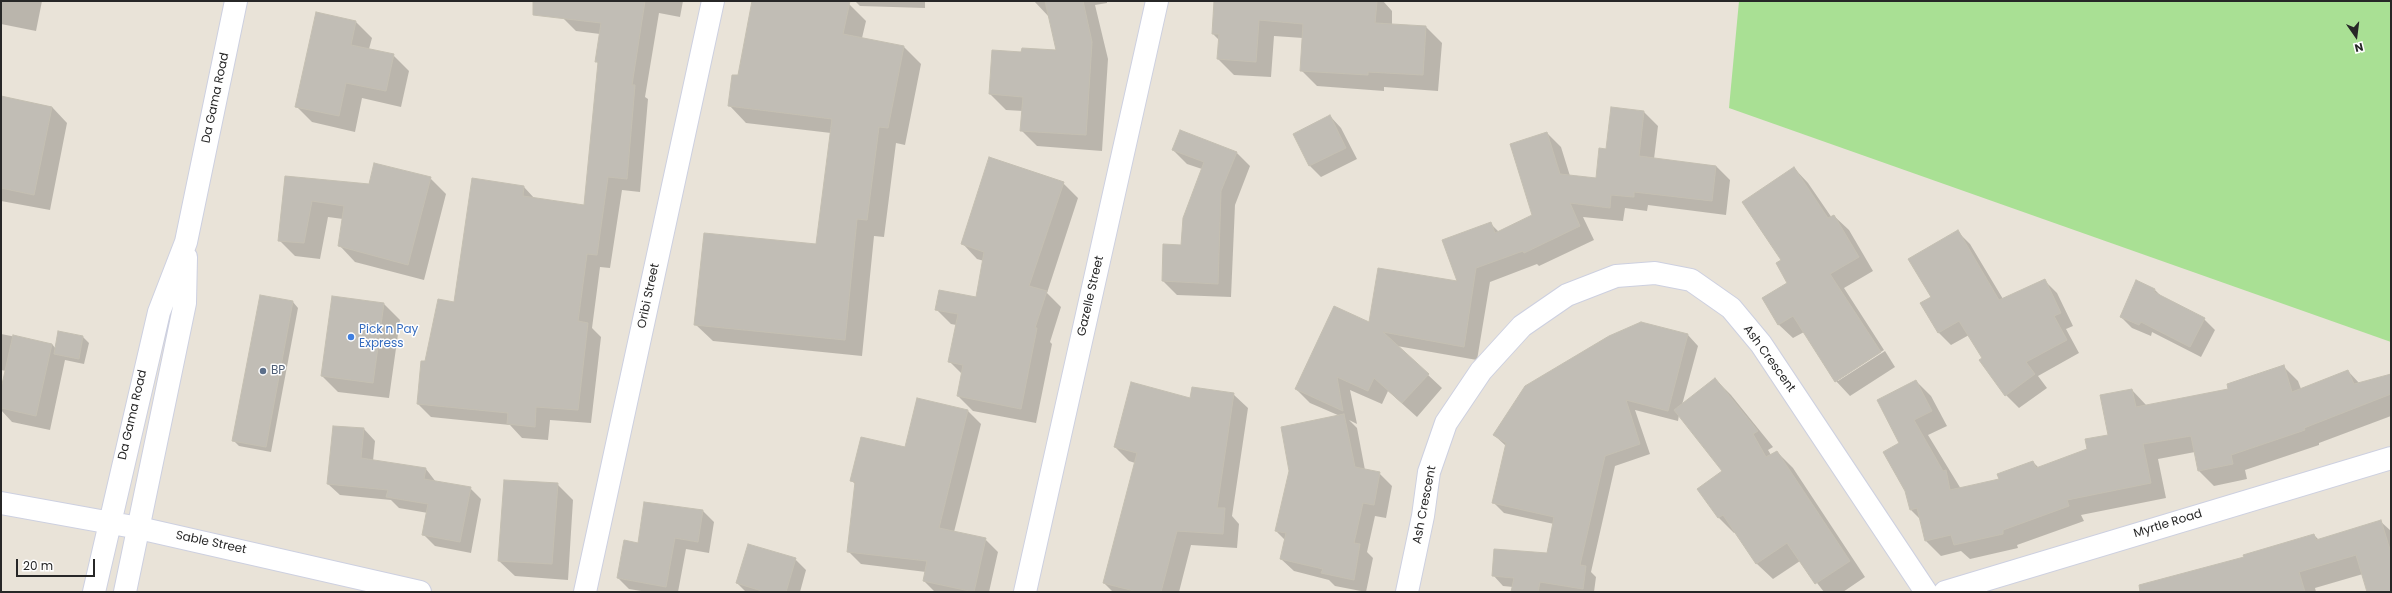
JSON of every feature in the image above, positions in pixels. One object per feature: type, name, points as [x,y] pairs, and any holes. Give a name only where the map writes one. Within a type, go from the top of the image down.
[{"type":"street","name":"Da Gama Road","points":[[94,592],[108,524],[159,312],[186,242],[236,1]]},
{"type":"street","name":"Oribi Street","points":[[585,592],[713,1]]},
{"type":"street","name":"Gazelle Street","points":[[1025,592],[1157,1]]},
{"type":"street","name":"Da Gama Road","points":[[125,592],[185,303],[186,242]]},
{"type":"street","name":"Ash Crescent","points":[[1407,592],[1423,516],[1429,472],[1446,423],[1481,371],[1522,326],[1568,295],[1616,276],[1655,273],[1691,280],[1731,308],[1761,344],[1926,592]]},
{"type":"street","name":"Myrtle Road","points":[[1944,592],[2391,458]]},
{"type":"street","name":"Sable Street","points":[[1,503],[108,524],[139,528],[420,592]]},
{"type":"green space","points":[[1739,1],[2391,1],[2391,342],[1729,108]]},
{"type":"building","points":[[533,1],[645,1],[632,85],[635,85],[627,179],[608,177],[597,255],[587,254],[578,321],[588,323],[578,410],[536,407],[535,427],[507,424],[508,413],[417,404],[421,361],[425,361],[438,299],[454,302],[472,178],[524,186],[523,196],[584,205],[598,62],[595,62],[601,23],[533,15]]},
{"type":"building","points":[[752,1],[850,1],[843,34],[904,46],[888,128],[879,127],[867,220],[857,219],[845,340],[694,325],[704,233],[816,244],[832,119],[728,106],[732,75],[738,75]]},
{"type":"building","points":[[1045,1],[1083,1],[1092,42],[1086,135],[1020,131],[1023,97],[989,94],[992,50],[1021,52],[1022,48],[1056,50]]},
{"type":"building","points":[[1214,1],[1377,1],[1375,23],[1426,26],[1423,75],[1368,72],[1368,75],[1300,71],[1303,24],[1259,20],[1256,62],[1217,59],[1219,34],[1212,34]]},
{"type":"building","points":[[316,12],[356,21],[351,45],[394,54],[386,91],[346,83],[339,116],[295,107]]},
{"type":"building","points":[[1,96],[52,107],[34,195],[1,188]]},
{"type":"building","points":[[1611,107],[1644,111],[1639,156],[1716,166],[1712,201],[1634,192],[1634,197],[1611,195],[1610,208],[1570,203],[1580,226],[1524,253],[1523,251],[1476,268],[1464,347],[1383,332],[1429,374],[1402,403],[1374,378],[1368,391],[1337,377],[1343,411],[1295,389],[1334,306],[1369,322],[1378,268],[1457,281],[1442,240],[1491,222],[1495,233],[1532,215],[1510,144],[1547,132],[1560,174],[1596,178],[1599,148],[1606,149]]},
{"type":"building","points":[[1330,115],[1346,148],[1309,166],[1293,134]]},
{"type":"building","points":[[1180,130],[1237,152],[1221,191],[1218,284],[1162,281],[1163,244],[1181,245],[1183,218],[1204,162],[1172,150]]},
{"type":"building","points":[[989,157],[1064,182],[1029,286],[1047,291],[1035,328],[1037,328],[1021,409],[957,396],[963,365],[948,362],[958,314],[935,310],[939,290],[976,297],[984,252],[961,244]]},
{"type":"building","points":[[374,163],[431,177],[408,265],[338,246],[344,206],[312,201],[304,243],[278,241],[285,176],[369,184]]},
{"type":"building","points":[[1794,167],[1828,218],[1834,215],[1859,257],[1830,274],[1881,352],[1835,382],[1793,316],[1778,325],[1762,298],[1787,283],[1776,263],[1781,260],[1742,202]]},
{"type":"building","points":[[1958,230],[1999,300],[2045,279],[2061,313],[2054,316],[2067,340],[2026,362],[2035,374],[2005,396],[1979,360],[1982,358],[1959,321],[1938,333],[1920,303],[1931,297],[1908,259]]},
{"type":"building","points":[[2136,280],[2155,289],[2154,292],[2205,318],[2190,347],[2141,322],[2139,325],[2120,317]]},
{"type":"building","points":[[260,295],[293,301],[266,447],[232,441]]},
{"type":"building","points":[[332,296],[384,303],[373,383],[321,376]]},
{"type":"building","points":[[1641,322],[1688,334],[1668,411],[1626,400],[1640,444],[1605,456],[1580,565],[1586,566],[1583,589],[1540,582],[1538,592],[1511,592],[1514,578],[1492,576],[1494,549],[1547,553],[1554,517],[1492,503],[1506,443],[1493,435],[1525,386],[1609,336]]},
{"type":"building","points":[[58,331],[83,336],[79,359],[54,354]]},
{"type":"building","points":[[13,335],[52,344],[36,416],[1,408],[1,389]]},
{"type":"building","points":[[2284,365],[2292,392],[2348,370],[2354,384],[2391,374],[2391,394],[2304,428],[2305,430],[2231,455],[2233,464],[2198,471],[2191,436],[2143,444],[2151,483],[2067,500],[2069,506],[2003,530],[2003,534],[1954,545],[1951,535],[1925,541],[1917,508],[1910,510],[1905,491],[1883,452],[1899,443],[1877,400],[1916,380],[1932,411],[1914,420],[1943,471],[1946,470],[1950,490],[1999,479],[1997,474],[2033,461],[2036,468],[2087,449],[2085,439],[2108,435],[2100,395],[2132,389],[2136,407],[2228,389],[2227,384]]},
{"type":"building","points":[[1715,378],[1758,431],[1753,434],[1766,457],[1777,451],[1850,561],[1815,584],[1787,543],[1756,564],[1723,515],[1718,518],[1697,489],[1722,471],[1674,410]]},
{"type":"building","points":[[1131,382],[1190,398],[1192,387],[1234,393],[1217,508],[1225,508],[1223,534],[1177,531],[1161,592],[1138,592],[1103,583],[1137,453],[1114,447]]},
{"type":"building","points":[[917,398],[968,410],[939,528],[986,538],[974,592],[923,581],[927,561],[847,552],[855,482],[850,481],[861,437],[905,447]]},
{"type":"building","points":[[1344,414],[1355,467],[1380,472],[1374,505],[1363,503],[1354,543],[1360,544],[1354,580],[1321,573],[1323,569],[1280,559],[1286,533],[1275,531],[1289,471],[1281,427]]},
{"type":"building","points":[[333,426],[364,428],[361,458],[426,468],[424,479],[471,487],[460,542],[422,535],[428,504],[386,497],[388,490],[327,484]]},
{"type":"building","points":[[504,480],[558,483],[552,564],[498,561]]},
{"type":"building","points":[[644,502],[703,510],[698,542],[675,538],[666,587],[617,578],[624,540],[638,543]]},
{"type":"building","points":[[2381,520],[2391,553],[2391,592],[2367,592],[2356,555],[2299,572],[2305,592],[2140,592],[2139,585],[2244,557],[2243,555],[2314,534],[2316,540]]},
{"type":"building","points":[[748,544],[796,558],[786,592],[765,592],[736,583]]},
{"type":"place","name":"Pick n Pay Express","points":[[351,337]]},
{"type":"place","name":"BP","points":[[263,371]]}]
